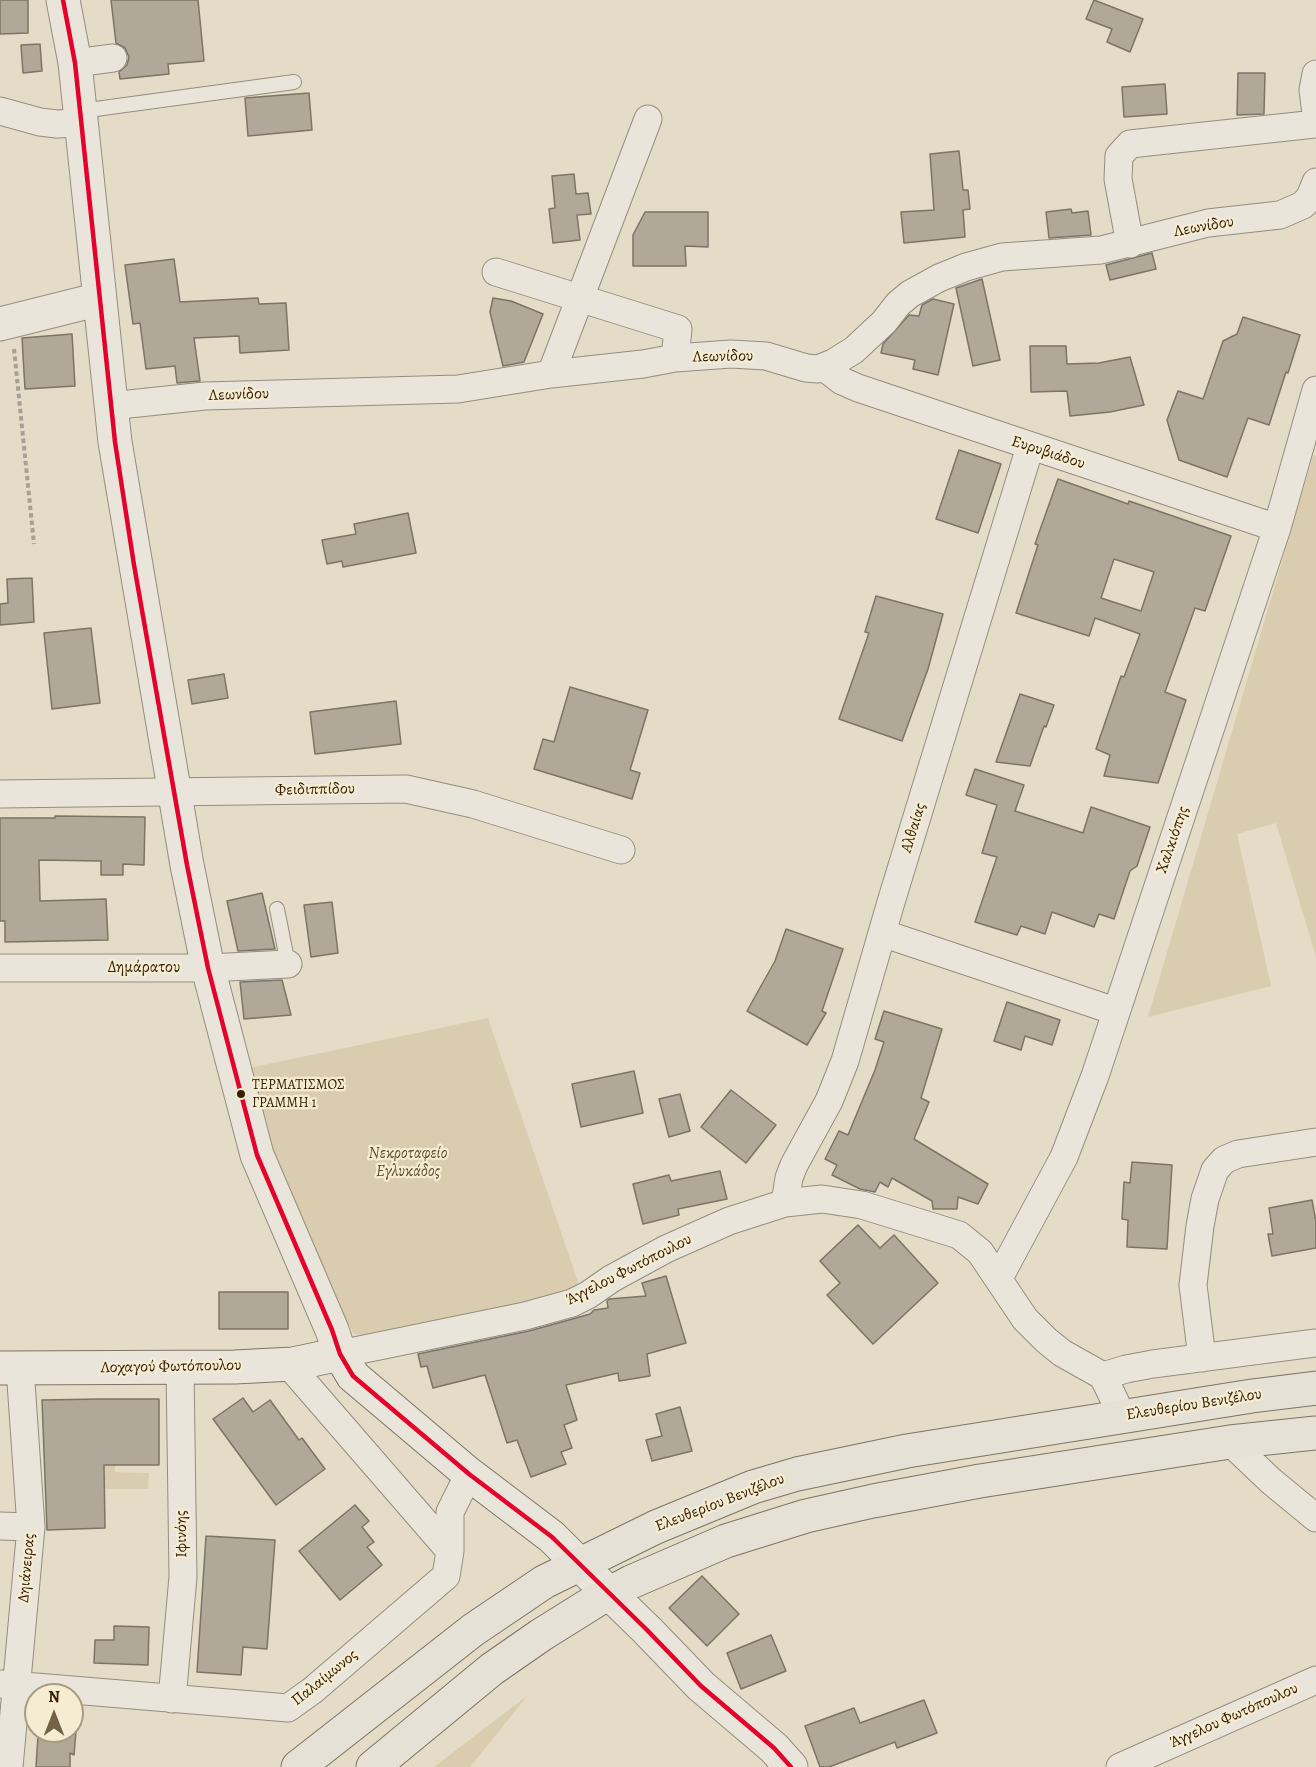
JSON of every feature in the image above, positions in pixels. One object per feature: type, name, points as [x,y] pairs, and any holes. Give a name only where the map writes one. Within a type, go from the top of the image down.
[{"type":"main road","name":"Ελευθερίου Βενιζέλου","points":[[298,1767],[473,1630],[544,1582],[683,1515],[753,1487],[783,1478],[907,1451],[1122,1416],[1316,1388]]},
{"type":"main road","points":[[373,1767],[512,1654],[608,1594],[678,1560],[726,1541],[824,1511],[980,1481],[1230,1442],[1316,1433]]},
{"type":"street","points":[[63,0],[75,63],[110,406],[123,498],[174,792],[208,968],[257,1155],[332,1330],[340,1354],[353,1376],[469,1474],[552,1537],[701,1686],[774,1748],[791,1767]]},
{"type":"street","points":[[75,63],[113,58]]},
{"type":"street","points":[[1316,74],[1313,90],[1316,114]]},
{"type":"street","points":[[0,111],[57,124],[81,117]]},
{"type":"street","points":[[551,374],[648,119]]},
{"type":"street","points":[[1130,244],[1118,179],[1119,156],[1130,144],[1316,124]]},
{"type":"street","name":"Λεωνίδου","points":[[110,406],[205,396],[458,389],[675,358],[748,354],[766,356],[813,369],[824,367],[854,350],[910,294],[959,269],[1002,257],[1077,253],[1130,244],[1208,223],[1264,218],[1288,213],[1303,205],[1310,197],[1316,182]]},
{"type":"street","points":[[496,272],[678,328],[675,358]]},
{"type":"street","points":[[5,322],[100,299]]},
{"type":"street","name":"Ευρυβιάδου","points":[[824,367],[842,381],[858,388],[1277,528]]},
{"type":"street","name":"Χαλκιόπης","points":[[999,1278],[1064,1157],[1095,1076],[1277,528],[1316,390]]},
{"type":"street","name":"Αλθαίας","points":[[785,1203],[789,1178],[794,1165],[823,1113],[839,1078],[1030,447]]},
{"type":"street","name":"Φειδιππίδου","points":[[0,794],[416,790],[473,804],[621,850]]},
{"type":"street","points":[[882,933],[1115,1011]]},
{"type":"street","name":"Δημάρατου","points":[[0,968],[208,968],[288,964]]},
{"type":"street","points":[[1202,1358],[1193,1285],[1203,1208],[1215,1170],[1224,1160],[1238,1154],[1316,1142]]},
{"type":"street","name":"Άγγελου Φωτόπουλου","points":[[340,1354],[514,1318],[572,1303],[666,1249],[729,1221],[785,1203],[813,1199],[848,1202],[959,1235],[981,1252],[1025,1319],[1046,1340],[1062,1353],[1103,1376]]},
{"type":"street","points":[[1122,1416],[1103,1376],[1126,1369],[1316,1343]]},
{"type":"street","name":"Λοχαγού Φωτόπουλου","points":[[10,1368],[235,1368],[288,1364],[340,1354]]},
{"type":"street","points":[[288,1364],[450,1551]]},
{"type":"street","name":"Δηιάνειρας","points":[[9,1767],[8,1685],[31,1527],[10,1368]]},
{"type":"street","name":"Ιφινόης","points":[[172,1699],[183,1577],[180,1368]]},
{"type":"street","points":[[1230,1442],[1271,1481],[1316,1518]]},
{"type":"street","name":"Παλαίμωνος","points":[[8,1685],[288,1708],[322,1683],[446,1576],[450,1551],[450,1512],[469,1474]]},
{"type":"street","points":[[0,1526],[31,1527]]},
{"type":"street","name":"Άγγελου Φωτόπουλου","points":[[1120,1767],[1316,1680]]},
{"type":"lane","points":[[81,117],[294,82]]},
{"type":"lane","points":[[277,909],[288,964]]},
{"type":"path","points":[[5,322],[34,544]]},
{"type":"green space","points":[[1316,455],[1316,957],[1276,823],[1237,834],[1271,986],[1148,1017],[1313,456]]},
{"type":"green space","name":"Νεκροταφείο Εγλυκάδος","points":[[488,1018],[579,1285],[544,1301],[373,1336],[354,1334],[321,1276],[271,1151],[249,1068]]},
{"type":"green space","points":[[105,1449],[115,1449],[115,1472],[149,1473],[148,1489],[104,1489]]},
{"type":"green space","points":[[528,1695],[470,1767],[434,1767]]},
{"type":"building","points":[[0,0],[28,0],[28,33],[0,34]]},
{"type":"building","points":[[111,0],[198,0],[204,61],[168,64],[169,74],[120,79],[119,72],[127,65],[129,57],[125,48],[116,43]]},
{"type":"building","points":[[1094,0],[1143,19],[1130,52],[1107,42],[1112,29],[1086,19]]},
{"type":"building","points":[[40,44],[42,71],[23,73],[21,45]]},
{"type":"building","points":[[1238,73],[1265,73],[1264,114],[1237,115]]},
{"type":"building","points":[[1165,84],[1167,114],[1124,117],[1122,87]]},
{"type":"building","points":[[309,93],[312,130],[248,136],[245,98]]},
{"type":"building","points":[[959,151],[963,190],[968,190],[970,209],[963,210],[965,237],[904,243],[901,212],[934,210],[930,154]]},
{"type":"building","points":[[574,174],[576,194],[588,193],[591,214],[577,215],[580,240],[553,243],[549,209],[555,208],[552,176]]},
{"type":"building","points":[[1071,209],[1072,213],[1088,211],[1091,235],[1049,238],[1046,212]]},
{"type":"building","points":[[645,212],[708,212],[708,247],[685,246],[686,266],[633,266],[633,235]]},
{"type":"building","points":[[1152,253],[1156,269],[1110,280],[1106,265]]},
{"type":"building","points":[[174,259],[180,302],[258,298],[259,304],[286,303],[289,350],[240,353],[239,336],[194,338],[200,381],[177,383],[175,366],[146,369],[140,323],[133,324],[125,265]]},
{"type":"building","points":[[982,279],[1000,360],[973,366],[956,288]]},
{"type":"building","points":[[493,298],[511,301],[543,314],[524,362],[503,366],[490,312]]},
{"type":"building","points":[[933,299],[954,304],[938,375],[913,369],[915,360],[881,353],[883,344],[909,315],[919,316],[922,305]]},
{"type":"building","points":[[1243,317],[1300,335],[1269,425],[1248,418],[1227,477],[1179,460],[1167,420],[1178,391],[1203,399],[1223,341],[1237,334]]},
{"type":"building","points":[[72,334],[75,386],[25,389],[22,338]]},
{"type":"building","points":[[1030,346],[1066,346],[1067,364],[1099,363],[1130,357],[1144,405],[1110,412],[1070,416],[1067,391],[1031,392]]},
{"type":"building","points":[[959,450],[1001,464],[978,533],[936,519]]},
{"type":"building","points":[[1058,479],[1128,504],[1129,501],[1231,536],[1205,611],[1195,608],[1165,692],[1186,700],[1158,783],[1104,776],[1110,755],[1096,749],[1121,676],[1124,677],[1140,634],[1095,618],[1089,636],[1016,613],[1038,545],[1035,544]],"holes":[[[1114,559],[1154,572],[1141,611],[1101,598]]]},
{"type":"building","points":[[408,513],[416,553],[343,567],[342,561],[327,564],[322,540],[356,534],[354,524]]},
{"type":"building","points":[[32,578],[34,622],[0,625],[0,604],[8,603],[7,579]]},
{"type":"building","points":[[876,596],[943,614],[928,669],[902,741],[839,719],[869,633],[865,632]]},
{"type":"building","points":[[91,628],[100,703],[52,709],[44,633]]},
{"type":"building","points":[[224,674],[228,698],[192,704],[188,680]]},
{"type":"building","points":[[570,687],[648,710],[630,770],[640,773],[632,799],[534,769],[543,739],[554,742]]},
{"type":"building","points":[[1020,694],[1054,705],[1030,766],[996,762]]},
{"type":"building","points":[[396,701],[401,744],[315,754],[310,712]]},
{"type":"building","points":[[975,769],[1024,785],[1015,811],[1083,833],[1091,807],[1150,827],[1137,866],[1130,871],[1114,919],[1099,914],[1094,927],[1052,912],[1045,934],[1021,926],[1017,935],[975,922],[997,857],[982,853],[997,805],[966,795]]},
{"type":"building","points":[[55,816],[145,817],[144,865],[123,864],[123,875],[101,875],[101,861],[39,860],[40,901],[106,899],[108,940],[5,942],[5,921],[0,921],[0,818],[55,818]]},
{"type":"building","points":[[262,893],[275,949],[238,951],[227,901]]},
{"type":"building","points":[[332,902],[338,953],[311,957],[304,905]]},
{"type":"building","points":[[786,929],[843,949],[822,1011],[826,1013],[807,1045],[747,1011],[775,961]]},
{"type":"building","points":[[282,980],[291,1015],[244,1019],[240,982]]},
{"type":"building","points":[[1007,1002],[1060,1020],[1052,1045],[1025,1036],[1021,1050],[994,1041]]},
{"type":"building","points":[[884,1011],[942,1029],[921,1098],[929,1102],[914,1139],[988,1184],[978,1204],[958,1197],[957,1209],[933,1209],[932,1201],[892,1178],[888,1187],[880,1182],[875,1192],[860,1189],[832,1175],[837,1165],[825,1159],[839,1131],[848,1135],[875,1070],[884,1042],[875,1039]]},
{"type":"building","points":[[634,1071],[643,1113],[581,1127],[572,1084]]},
{"type":"building","points":[[731,1090],[776,1125],[746,1163],[701,1127]]},
{"type":"building","points":[[680,1094],[690,1131],[669,1137],[659,1099]]},
{"type":"building","points":[[1132,1162],[1172,1165],[1167,1249],[1127,1247],[1128,1220],[1122,1219],[1124,1182],[1130,1183]]},
{"type":"building","points":[[720,1171],[727,1199],[678,1209],[679,1215],[643,1224],[633,1184],[669,1175],[671,1181]]},
{"type":"building","points":[[1312,1200],[1316,1222],[1316,1248],[1272,1256],[1268,1234],[1273,1234],[1269,1208]]},
{"type":"building","points":[[858,1225],[880,1248],[894,1235],[938,1283],[873,1344],[827,1295],[840,1283],[820,1261]]},
{"type":"building","points":[[666,1276],[686,1343],[647,1354],[650,1376],[619,1381],[618,1373],[566,1385],[577,1420],[564,1425],[572,1448],[561,1452],[566,1464],[531,1477],[517,1440],[507,1443],[485,1375],[433,1388],[427,1366],[421,1367],[418,1354],[529,1331],[590,1314],[594,1310],[608,1308],[609,1299],[646,1296],[642,1283]]},
{"type":"building","points":[[219,1292],[288,1292],[288,1329],[219,1329]]},
{"type":"building","points":[[243,1398],[253,1412],[270,1400],[299,1440],[302,1438],[325,1469],[276,1505],[213,1419]]},
{"type":"building","points":[[159,1399],[159,1465],[104,1465],[105,1528],[47,1530],[42,1400]]},
{"type":"building","points":[[680,1407],[692,1451],[652,1461],[646,1440],[662,1436],[656,1414]]},
{"type":"building","points":[[355,1505],[369,1521],[362,1527],[374,1542],[367,1547],[382,1565],[340,1600],[299,1551]]},
{"type":"building","points":[[206,1536],[275,1540],[267,1649],[243,1647],[241,1675],[197,1672]]},
{"type":"building","points":[[702,1576],[739,1614],[707,1646],[669,1608]]},
{"type":"building","points":[[114,1626],[149,1627],[148,1665],[94,1663],[95,1640],[114,1640]]},
{"type":"building","points":[[771,1635],[786,1671],[741,1689],[727,1653]]},
{"type":"building","points":[[924,1700],[937,1733],[897,1748],[895,1742],[829,1767],[820,1767],[805,1726],[854,1708],[860,1723]]},
{"type":"building","points":[[38,1743],[75,1743],[74,1755],[70,1753],[70,1767],[36,1767]]},
{"type":"transit line","points":[[63,0],[75,63],[115,442],[134,565],[187,865],[208,968],[257,1155],[332,1330],[340,1354],[353,1376],[469,1474],[552,1537],[701,1686],[774,1748],[791,1767]]},
{"type":"place","name":"ΤΕΡΜΑΤΙΣΜΟΣ ΓΡΑΜΜΗ 1","points":[[241,1094]]}]
